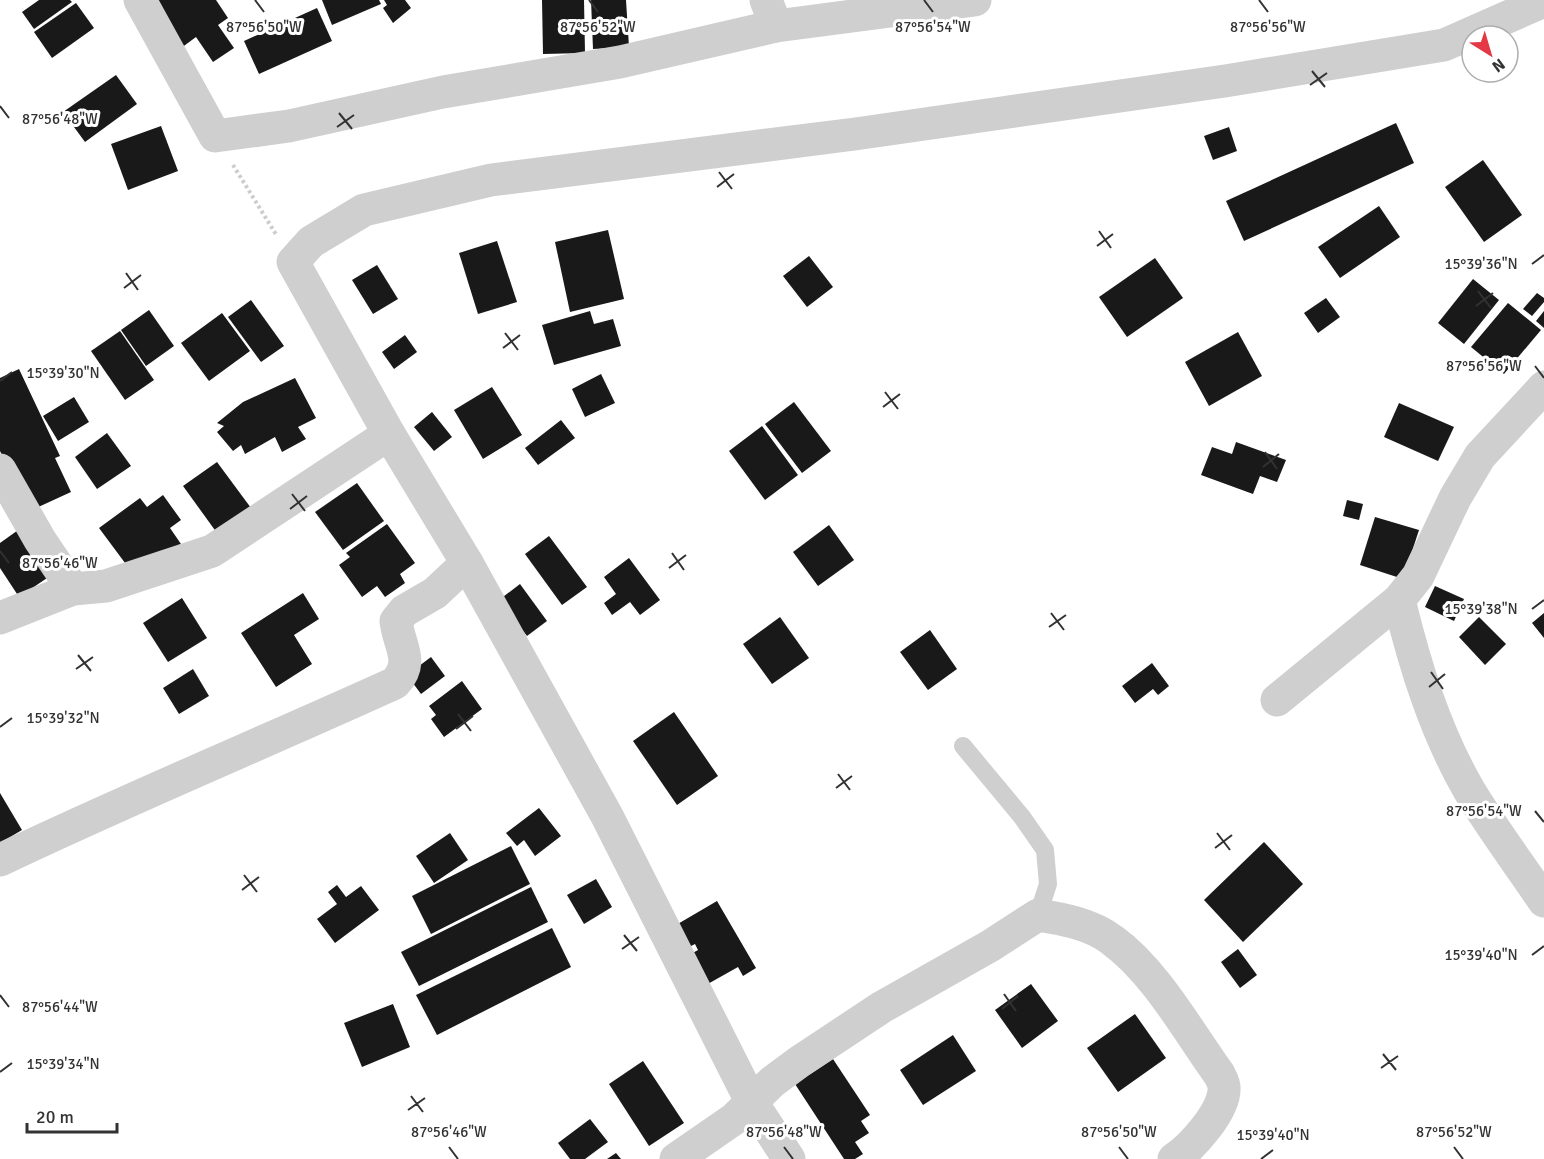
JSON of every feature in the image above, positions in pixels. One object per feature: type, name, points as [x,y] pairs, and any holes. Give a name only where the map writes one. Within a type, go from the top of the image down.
[{"type":"street","points":[[140,0],[215,136],[289,126],[443,92],[620,62],[771,13],[975,0]]},
{"type":"street","points":[[789,1159],[751,1101],[607,816],[467,563],[389,435],[293,262],[311,242],[364,210],[491,180],[855,134],[1225,81],[1444,45],[1544,1]]},
{"type":"street","points":[[1277,700],[1399,600],[1418,576],[1455,498],[1480,456],[1544,387]]},
{"type":"street","points":[[0,618],[73,589],[106,586],[212,551],[389,435]]},
{"type":"street","points":[[0,470],[73,589]]},
{"type":"street","points":[[0,860],[85,819],[213,765],[395,683],[404,673],[406,661],[398,637],[396,621],[404,611],[435,593],[467,563]]},
{"type":"street","points":[[1399,600],[1417,672],[1439,727],[1464,779],[1544,901]]},
{"type":"street","points":[[676,1159],[734,1119],[751,1101],[799,1062],[882,1007],[990,946],[1038,915],[1071,920],[1111,939],[1140,964],[1219,1074],[1225,1087],[1217,1112],[1188,1150],[1174,1159]]},
{"type":"lane","points":[[963,746],[1022,817],[1045,850],[1048,884],[1038,915]]},
{"type":"path","points":[[215,136],[293,262]]},
{"type":"building","points":[[39,0],[70,0],[72,2],[34,29],[22,12]]},
{"type":"building","points":[[159,0],[216,0],[228,18],[218,25],[234,48],[213,62],[196,37],[169,57],[139,14]]},
{"type":"building","points":[[322,0],[379,0],[381,4],[332,25]]},
{"type":"building","points":[[384,0],[405,0],[411,8],[393,23],[383,8],[387,5]]},
{"type":"building","points":[[542,0],[584,0],[585,53],[543,54]]},
{"type":"building","points":[[591,0],[626,0],[629,47],[593,49]]},
{"type":"building","points":[[76,3],[94,28],[52,58],[34,32]]},
{"type":"building","points":[[317,8],[332,41],[259,74],[244,41]]},
{"type":"building","points":[[116,75],[137,104],[85,142],[63,112]]},
{"type":"building","points":[[1396,123],[1414,163],[1244,241],[1226,201]]},
{"type":"building","points":[[161,126],[178,171],[128,190],[111,144]]},
{"type":"building","points":[[1229,127],[1237,151],[1213,160],[1204,136]]},
{"type":"building","points":[[1483,160],[1522,215],[1484,242],[1445,187]]},
{"type":"building","points":[[1379,206],[1400,237],[1340,278],[1318,247]]},
{"type":"building","points":[[608,230],[624,299],[570,312],[555,242]]},
{"type":"building","points":[[497,241],[517,302],[478,314],[459,253]]},
{"type":"building","points":[[809,256],[833,287],[807,307],[783,276]]},
{"type":"building","points":[[1155,258],[1183,298],[1127,337],[1099,297]]},
{"type":"building","points":[[377,265],[398,299],[373,314],[352,280]]},
{"type":"building","points":[[1473,279],[1499,300],[1464,344],[1438,323]]},
{"type":"building","points":[[1537,293],[1544,298],[1544,302],[1532,316],[1523,309]]},
{"type":"building","points":[[1326,298],[1340,317],[1318,333],[1304,313]]},
{"type":"building","points":[[251,300],[284,346],[261,362],[228,317]]},
{"type":"building","points":[[1508,303],[1541,330],[1504,374],[1471,347]]},
{"type":"building","points":[[149,310],[174,346],[146,366],[121,330]]},
{"type":"building","points":[[590,311],[594,324],[613,319],[621,346],[554,365],[542,325]]},
{"type":"building","points":[[1544,311],[1544,328],[1536,321]]},
{"type":"building","points":[[222,313],[250,351],[209,381],[181,343]]},
{"type":"building","points":[[120,331],[154,380],[125,400],[91,351]]},
{"type":"building","points":[[1238,332],[1262,376],[1209,406],[1185,362]]},
{"type":"building","points":[[405,335],[417,352],[394,369],[382,352]]},
{"type":"building","points":[[19,369],[60,456],[55,458],[71,492],[34,509],[13,478],[0,451],[0,378]]},
{"type":"building","points":[[601,374],[615,403],[585,417],[572,389]]},
{"type":"building","points":[[295,378],[316,418],[298,427],[306,439],[282,452],[275,437],[245,454],[241,445],[233,451],[217,432],[224,426],[217,423],[243,402]]},
{"type":"building","points":[[492,387],[522,435],[483,459],[454,410]]},
{"type":"building","points":[[74,397],[89,422],[58,441],[43,416]]},
{"type":"building","points":[[794,402],[831,451],[802,473],[765,424]]},
{"type":"building","points":[[1399,403],[1454,427],[1438,461],[1384,437]]},
{"type":"building","points":[[432,412],[452,437],[434,451],[414,427]]},
{"type":"building","points":[[561,420],[575,438],[538,465],[525,448]]},
{"type":"building","points":[[762,426],[798,475],[765,500],[729,451]]},
{"type":"building","points":[[107,433],[131,466],[97,489],[75,457]]},
{"type":"building","points":[[1236,442],[1286,460],[1277,482],[1260,476],[1253,494],[1201,475],[1212,447],[1232,454]]},
{"type":"building","points":[[217,462],[251,508],[217,533],[183,486]]},
{"type":"building","points":[[357,483],[384,521],[343,550],[315,512]]},
{"type":"building","points":[[163,495],[181,520],[170,528],[181,544],[131,571],[99,528],[140,498],[147,507]]},
{"type":"building","points":[[1347,500],[1363,504],[1359,520],[1343,516]]},
{"type":"building","points":[[1375,517],[1419,530],[1403,579],[1360,565]]},
{"type":"building","points":[[387,524],[415,563],[400,574],[405,583],[385,597],[377,586],[362,597],[339,565],[350,557],[346,553]]},
{"type":"building","points":[[829,525],[854,560],[818,586],[793,552]]},
{"type":"building","points":[[21,528],[53,574],[19,597],[0,568],[0,543]]},
{"type":"building","points":[[549,536],[587,587],[562,605],[525,554]]},
{"type":"building","points":[[629,558],[660,600],[640,615],[630,602],[612,615],[604,603],[616,594],[604,577]]},
{"type":"building","points":[[520,584],[547,621],[527,636],[499,600]]},
{"type":"building","points":[[1435,586],[1464,599],[1454,621],[1425,607]]},
{"type":"building","points":[[303,593],[319,619],[294,635],[312,664],[276,687],[241,633]]},
{"type":"building","points":[[182,598],[207,638],[168,662],[143,623]]},
{"type":"building","points":[[1544,613],[1544,638],[1532,623]]},
{"type":"building","points":[[780,617],[809,658],[772,684],[743,644]]},
{"type":"building","points":[[1479,617],[1506,644],[1485,665],[1459,637]]},
{"type":"building","points":[[930,630],[957,669],[928,690],[900,652]]},
{"type":"building","points":[[431,657],[445,676],[421,694],[407,675]]},
{"type":"building","points":[[1152,663],[1169,686],[1158,695],[1153,689],[1135,703],[1122,686]]},
{"type":"building","points":[[193,669],[209,696],[179,714],[163,688]]},
{"type":"building","points":[[462,681],[482,709],[444,737],[431,719],[436,715],[429,706]]},
{"type":"building","points":[[674,712],[718,776],[677,805],[633,741]]},
{"type":"building","points":[[0,793],[22,830],[0,843]]},
{"type":"building","points":[[539,808],[561,836],[535,856],[524,840],[517,846],[506,833]]},
{"type":"building","points":[[450,833],[468,860],[434,883],[416,856]]},
{"type":"building","points":[[1264,842],[1303,884],[1243,942],[1204,900]]},
{"type":"building","points":[[511,846],[530,884],[431,934],[412,896]]},
{"type":"building","points":[[596,879],[612,907],[584,924],[567,895]]},
{"type":"building","points":[[337,885],[346,897],[361,886],[379,910],[335,943],[317,919],[337,904],[328,892]]},
{"type":"building","points":[[531,887],[548,922],[419,986],[401,952]]},
{"type":"building","points":[[717,901],[756,968],[743,976],[738,967],[706,985],[689,955],[698,950],[695,944],[689,947],[676,925]]},
{"type":"building","points":[[552,928],[571,967],[437,1035],[416,995]]},
{"type":"building","points":[[1238,949],[1257,975],[1240,988],[1221,962]]},
{"type":"building","points":[[1031,984],[1058,1021],[1022,1048],[995,1010]]},
{"type":"building","points":[[393,1004],[410,1047],[362,1067],[344,1023]]},
{"type":"building","points":[[1135,1014],[1166,1058],[1118,1092],[1087,1048]]},
{"type":"building","points":[[953,1035],[976,1071],[923,1105],[900,1070]]},
{"type":"building","points":[[833,1059],[870,1115],[861,1121],[869,1133],[855,1142],[863,1154],[855,1159],[844,1159],[795,1084]]},
{"type":"building","points":[[643,1061],[684,1123],[649,1146],[609,1084]]},
{"type":"building","points":[[590,1119],[608,1142],[585,1159],[570,1159],[558,1143]]},
{"type":"building","points":[[616,1153],[621,1159],[607,1159]]}]
